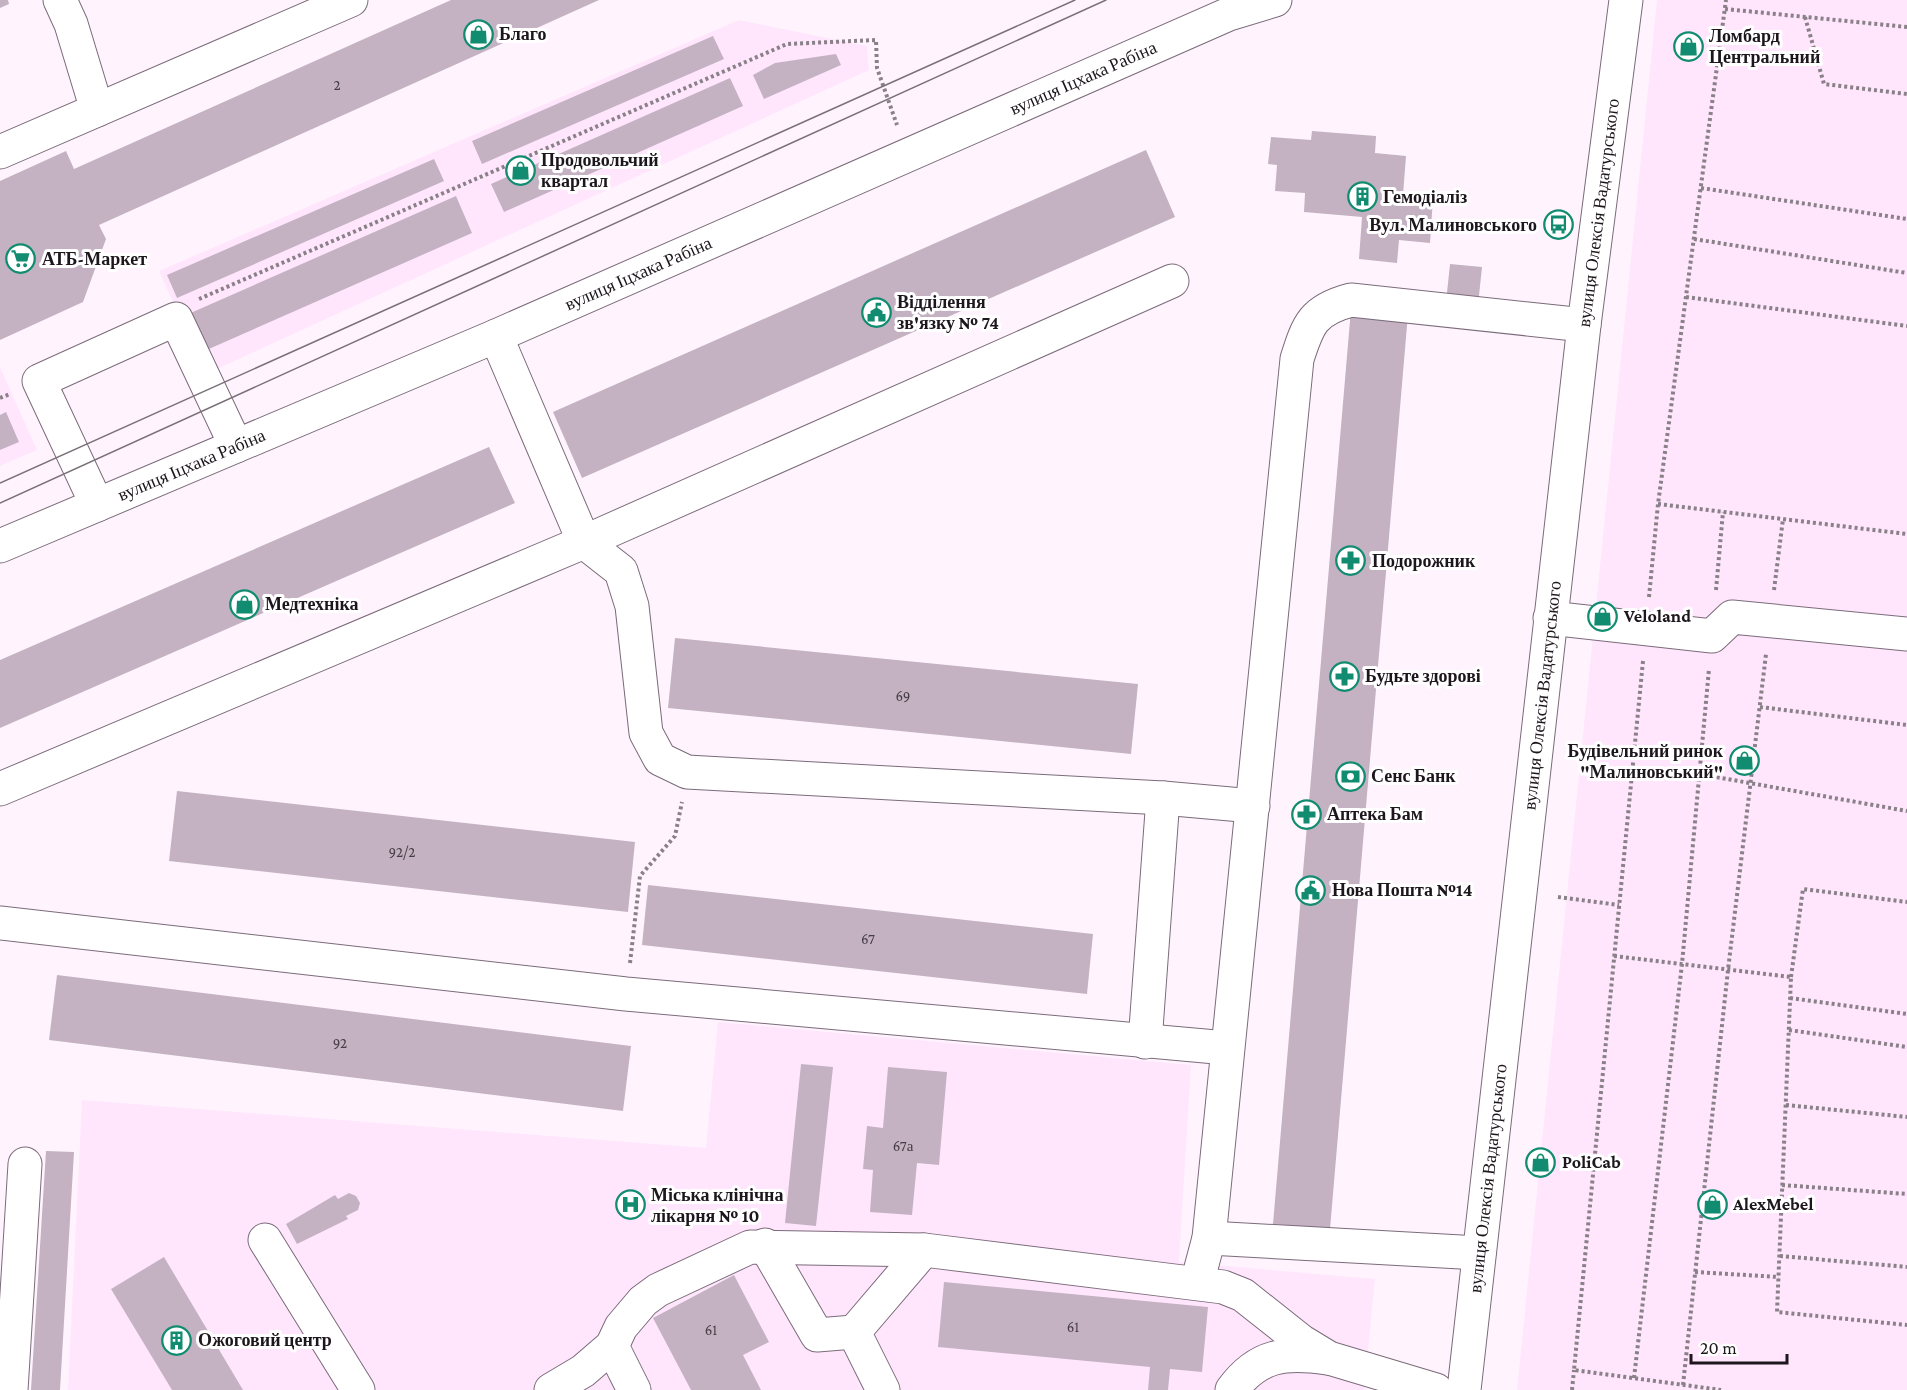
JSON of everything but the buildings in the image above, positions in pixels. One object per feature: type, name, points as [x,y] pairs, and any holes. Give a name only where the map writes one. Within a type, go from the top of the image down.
[{"type":"main road","points":[[60,0],[71,24],[97,110]]},
{"type":"main road","points":[[0,152],[351,0]]},
{"type":"main road","name":"вулиця Іцхака Рабіна","points":[[0,546],[495,336],[1229,14],[1275,0]]},
{"type":"main road","name":"вулиця Олексія Вадатурського","points":[[1464,1390],[1584,325],[1626,0]]},
{"type":"main road","points":[[0,789],[584,542],[1172,281]]},
{"type":"main road","points":[[1197,1283],[1209,1238],[1297,359],[1304,335],[1314,317],[1329,306],[1351,300],[1584,325]]},
{"type":"main road","points":[[97,505],[39,381],[176,319],[236,446]]},
{"type":"main road","points":[[495,336],[584,542],[621,571],[632,606],[646,733],[660,759],[687,772],[1163,798],[1253,806]]},
{"type":"main road","points":[[1550,618],[1712,636],[1732,617],[1907,634]]},
{"type":"main road","points":[[1145,1042],[1163,798]]},
{"type":"main road","points":[[0,923],[626,994],[1227,1048]]},
{"type":"main road","points":[[11,1390],[25,1164]]},
{"type":"main road","points":[[1209,1238],[1479,1253]]},
{"type":"main road","points":[[265,1240],[358,1390]]},
{"type":"main road","points":[[765,1245],[817,1335],[854,1332],[924,1250]]},
{"type":"main road","points":[[551,1390],[583,1371],[612,1346],[631,1313],[658,1290],[736,1251],[765,1245],[924,1250],[1223,1287],[1242,1295],[1301,1341],[1329,1358]]},
{"type":"main road","points":[[854,1332],[883,1390]]},
{"type":"main road","points":[[612,1346],[634,1390]]},
{"type":"main road","points":[[1232,1390],[1254,1367],[1272,1358],[1294,1353],[1329,1358],[1436,1390]]},
{"type":"path","points":[[1572,1390],[1658,504],[1726,0]]},
{"type":"path","points":[[1725,9],[1907,27]]},
{"type":"path","points":[[1805,17],[1824,84],[1907,94]]},
{"type":"path","points":[[176,319],[180,307],[787,44],[876,40],[878,68],[907,155]]},
{"type":"path","points":[[1701,188],[1907,219]]},
{"type":"path","points":[[1694,239],[1907,273]]},
{"type":"path","points":[[1686,297],[1907,326]]},
{"type":"path","points":[[1658,504],[1907,534]]},
{"type":"path","points":[[1634,1378],[1682,964],[1723,512]]},
{"type":"path","points":[[1683,1385],[1728,970],[1783,519]]},
{"type":"path","points":[[1760,707],[1907,725]]},
{"type":"path","points":[[626,994],[640,876],[675,836],[687,772]]},
{"type":"path","points":[[1699,774],[1907,811]]},
{"type":"path","points":[[1907,902],[1803,889],[1791,977],[1778,1312],[1907,1325]]},
{"type":"path","points":[[1558,897],[1619,905]]},
{"type":"path","points":[[1614,956],[1791,977]]},
{"type":"path","points":[[1790,998],[1907,1014]]},
{"type":"path","points":[[1789,1030],[1907,1047]]},
{"type":"path","points":[[1786,1105],[1907,1117]]},
{"type":"path","points":[[1782,1185],[1907,1194]]},
{"type":"path","points":[[1780,1256],[1907,1267]]},
{"type":"path","points":[[1695,1272],[1779,1277]]},
{"type":"path","points":[[1574,1370],[1721,1390]]},
{"type":"shaded area","name":"Будівельний ринок \"Малиновський\"","points":[[1657,0],[1907,0],[1907,1390],[1517,1390]]},
{"type":"shaded area","name":"Продовольчий квартал","points":[[739,20],[867,46],[869,70],[206,374],[159,271]]},
{"type":"shaded area","points":[[0,367],[37,450],[0,466]]},
{"type":"shaded area","name":"Міська клінічна лікарня № 10","points":[[718,1022],[1191,1065],[1179,1262],[1375,1279],[1364,1390],[68,1390],[82,1100],[706,1148]]},
{"type":"tram line","points":[[0,483],[1075,0]]},
{"type":"tram line","points":[[0,503],[1106,0]]},
{"type":"place","name":"Благо","points":[[478,34]]},
{"type":"place","name":"Ломбард Центральний","points":[[1688,46]]},
{"type":"place","name":"Продовольчий квартал","points":[[520,170]]},
{"type":"place","name":"Гемодіаліз","points":[[1362,197]]},
{"type":"place","name":"Вул. Малиновського","points":[[1558,225]]},
{"type":"place","name":"АТБ-Маркет","points":[[21,259]]},
{"type":"place","name":"Відділення зв'язку № 74","points":[[876,312]]},
{"type":"place","name":"Подорожник","points":[[1351,561]]},
{"type":"place","name":"Медтехніка","points":[[244,604]]},
{"type":"place","name":"Veloland","points":[[1603,616]]},
{"type":"place","name":"Будьте здорові","points":[[1344,676]]},
{"type":"place","name":"Будівельний ринок \"Малиновський\"","points":[[1744,761]]},
{"type":"place","name":"Сенс Банк","points":[[1350,776]]},
{"type":"place","name":"Аптека Бам","points":[[1306,814]]},
{"type":"place","name":"Нова Пошта №14","points":[[1311,890]]},
{"type":"place","name":"PoliCab","points":[[1541,1162]]},
{"type":"place","name":"AlexMebel","points":[[1712,1204]]},
{"type":"place","name":"Міська клінічна лікарня № 10","points":[[630,1205]]},
{"type":"place","name":"Ожоговий центр","points":[[177,1340]]}]
